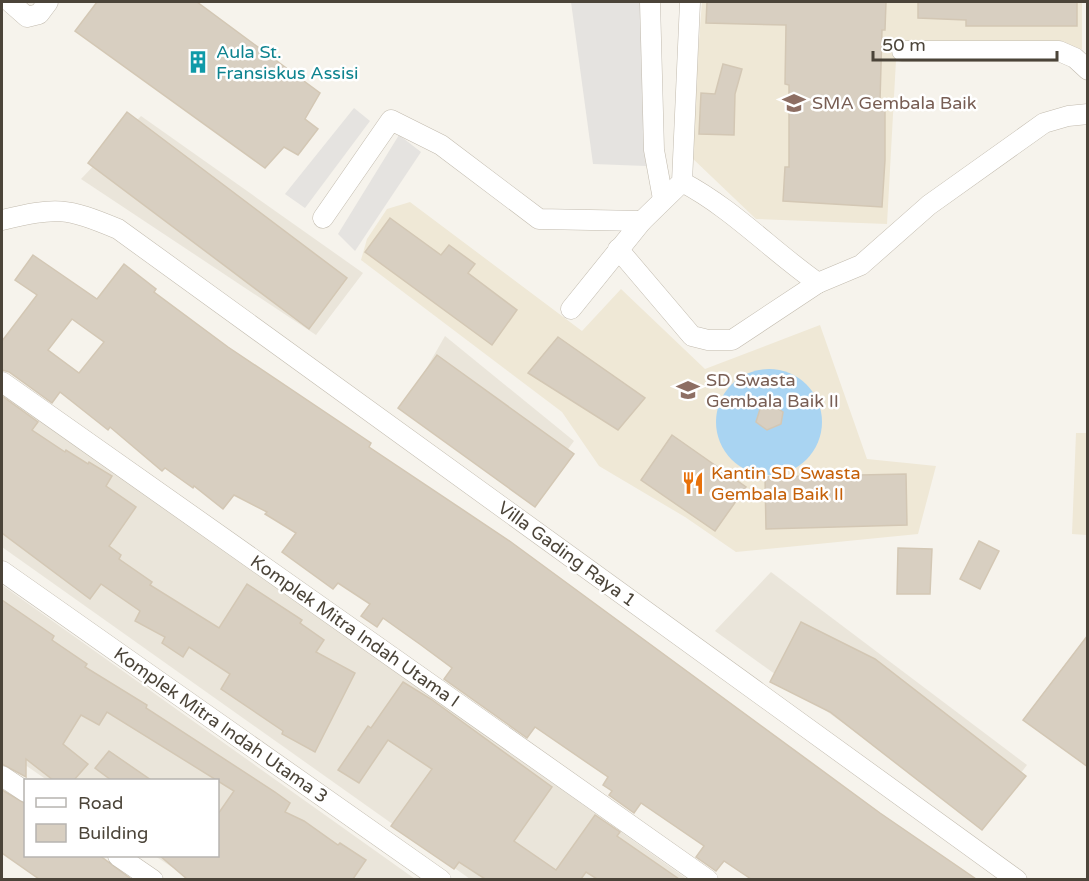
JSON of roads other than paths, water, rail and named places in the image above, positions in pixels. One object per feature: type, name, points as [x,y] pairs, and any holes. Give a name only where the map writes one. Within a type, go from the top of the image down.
[{"type":"street","points":[[10,2],[27,17],[39,14],[48,2]]},
{"type":"street","points":[[650,2],[654,150],[663,199]]},
{"type":"street","points":[[571,309],[642,221],[682,182],[690,2]]},
{"type":"street","points":[[902,51],[1059,51],[1075,58],[1088,70]]},
{"type":"street","points":[[618,249],[692,336],[708,340],[732,340],[818,283],[861,265],[929,205],[1044,123],[1068,116],[1088,114]]},
{"type":"street","points":[[323,218],[392,120],[441,145],[539,219],[642,221]]},
{"type":"street","points":[[682,182],[706,195],[789,263],[818,283]]},
{"type":"street","name":"Villa Gading Raya 1","points":[[2,220],[44,210],[69,210],[118,229],[1017,879]]},
{"type":"street","name":"Komplek Mitra Indah Utama I","points":[[2,382],[708,879]]},
{"type":"street","name":"Komplek Mitra Indah Utama 3","points":[[2,571],[441,879]]},
{"type":"street","points":[[2,776],[24,791]]},
{"type":"street","points":[[121,857],[153,879]]},
{"type":"water","points":[[769,369],[789,373],[806,385],[818,402],[822,422],[818,442],[806,459],[789,471],[769,475],[749,471],[732,459],[720,442],[716,422],[720,402],[732,385],[749,373]]},
{"type":"place","name":"Aula St. Fransiskus Assisi","points":[[198,62]]},
{"type":"place","name":"SMA Gembala Baik","points":[[794,103]]},
{"type":"place","name":"SD Swasta Gembala Baik II","points":[[688,390]]},
{"type":"place","name":"Kantin SD Swasta Gembala Baik II","points":[[693,483]]}]
